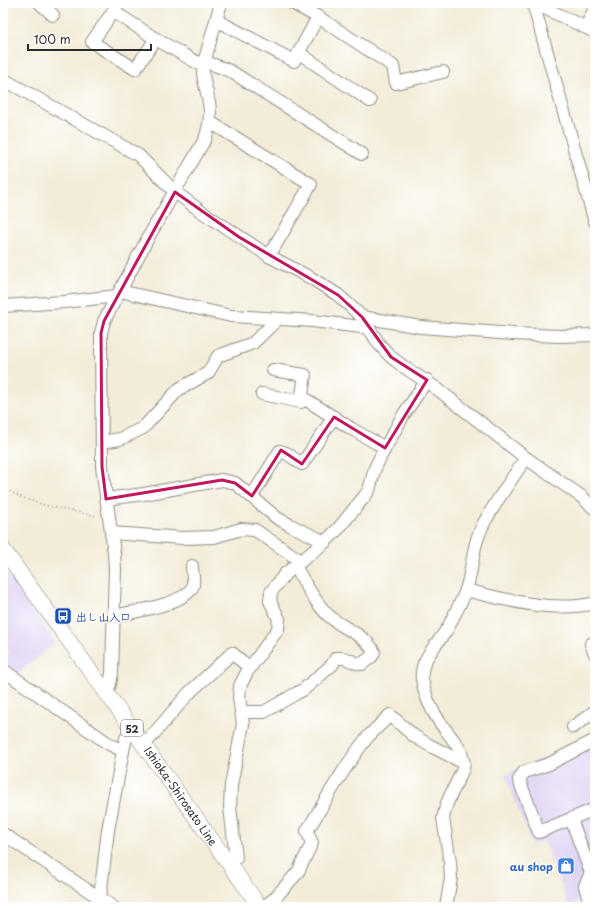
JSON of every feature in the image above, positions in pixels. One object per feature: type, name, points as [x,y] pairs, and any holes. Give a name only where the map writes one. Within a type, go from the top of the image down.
[{"type":"main road","name":"Ishioka-Shirosato Line","points":[[3,549],[262,907]]},
{"type":"street","points":[[40,3],[53,15]]},
{"type":"street","points":[[106,692],[110,684],[112,673],[115,569],[102,467],[101,333],[104,321],[149,236],[205,139],[210,122],[209,99],[202,76],[203,64],[221,3]]},
{"type":"street","points":[[292,3],[318,17],[393,66],[396,83],[443,72]]},
{"type":"street","points":[[534,3],[590,30],[595,8]]},
{"type":"street","points":[[534,3],[595,222]]},
{"type":"street","points":[[156,39],[135,69],[92,42],[116,7],[156,39],[203,64],[230,71],[362,154]]},
{"type":"street","points":[[216,20],[294,61],[318,17]]},
{"type":"street","points":[[299,53],[370,101]]},
{"type":"street","points":[[3,79],[138,155],[175,192],[232,233],[269,256],[312,278],[338,294],[362,317],[379,344],[391,357],[404,367],[427,380],[526,458],[582,497],[595,509]]},
{"type":"street","points":[[210,122],[311,184],[269,256]]},
{"type":"street","points":[[3,306],[64,302],[119,294],[231,316],[313,321],[369,328]]},
{"type":"street","points":[[362,317],[420,327],[513,334],[560,336],[595,335]]},
{"type":"street","points":[[102,442],[120,439],[143,428],[179,389],[208,373],[218,356],[253,343],[278,319]]},
{"type":"street","points":[[262,394],[301,402],[305,375],[273,370]]},
{"type":"street","points":[[236,858],[230,807],[231,785],[243,724],[239,698],[240,686],[250,668],[278,629],[279,619],[270,601],[271,592],[285,574],[325,542],[338,529],[369,490],[375,468],[385,448],[404,414],[427,380]]},
{"type":"street","points":[[302,397],[385,448]]},
{"type":"street","points":[[252,496],[280,451],[286,453],[302,464],[334,417]]},
{"type":"street","points":[[446,907],[451,878],[443,818],[447,803],[463,769],[464,762],[460,750],[438,720],[427,699],[422,678],[423,666],[448,627],[466,590],[477,539],[482,526],[526,458]]},
{"type":"street","points":[[106,499],[144,494],[222,480],[235,483],[277,518],[325,542]]},
{"type":"street","points":[[110,533],[183,538],[214,537],[241,529],[255,530],[298,564],[312,596],[328,616],[354,631],[372,648],[374,652],[372,656],[362,664],[356,664],[344,657],[336,658],[332,665],[303,690],[264,712],[241,712]]},
{"type":"street","points":[[113,618],[118,615],[154,609],[187,594],[193,585],[192,566]]},
{"type":"street","points":[[466,590],[551,607],[567,607],[595,603]]},
{"type":"street","points":[[595,642],[590,644],[595,654]]},
{"type":"street","points":[[144,745],[189,693],[232,653],[250,668]]},
{"type":"street","points":[[3,670],[109,744],[122,751]]},
{"type":"street","points":[[573,728],[595,711]]},
{"type":"street","points":[[262,907],[274,898],[298,872],[312,843],[307,831],[344,769],[367,738],[390,715],[414,736],[464,762]]},
{"type":"street","points":[[100,902],[108,830],[122,751],[126,738],[133,729]]},
{"type":"street","points":[[595,740],[549,764],[524,772],[519,780],[539,832],[595,809]]},
{"type":"street","points":[[571,819],[591,873],[586,886],[589,904]]},
{"type":"street","points":[[3,834],[100,902],[113,907]]},
{"type":"path","points":[[3,487],[36,502],[109,519]]},
{"type":"highlighted area","points":[[175,192],[239,237],[338,295],[362,317],[391,357],[427,380],[385,448],[334,417],[302,464],[281,450],[252,496],[235,483],[222,480],[106,499],[102,467],[101,333],[104,321]]},
{"type":"shaded area","points":[[3,568],[55,643],[16,675],[3,665],[9,652],[3,647]]},
{"type":"shaded area","points":[[595,736],[595,894],[569,906],[544,840],[532,845],[505,775],[542,758],[549,761]]},
{"type":"place","name":"出し山入口","points":[[63,616]]},
{"type":"place","name":"au shop","points":[[566,866]]}]
